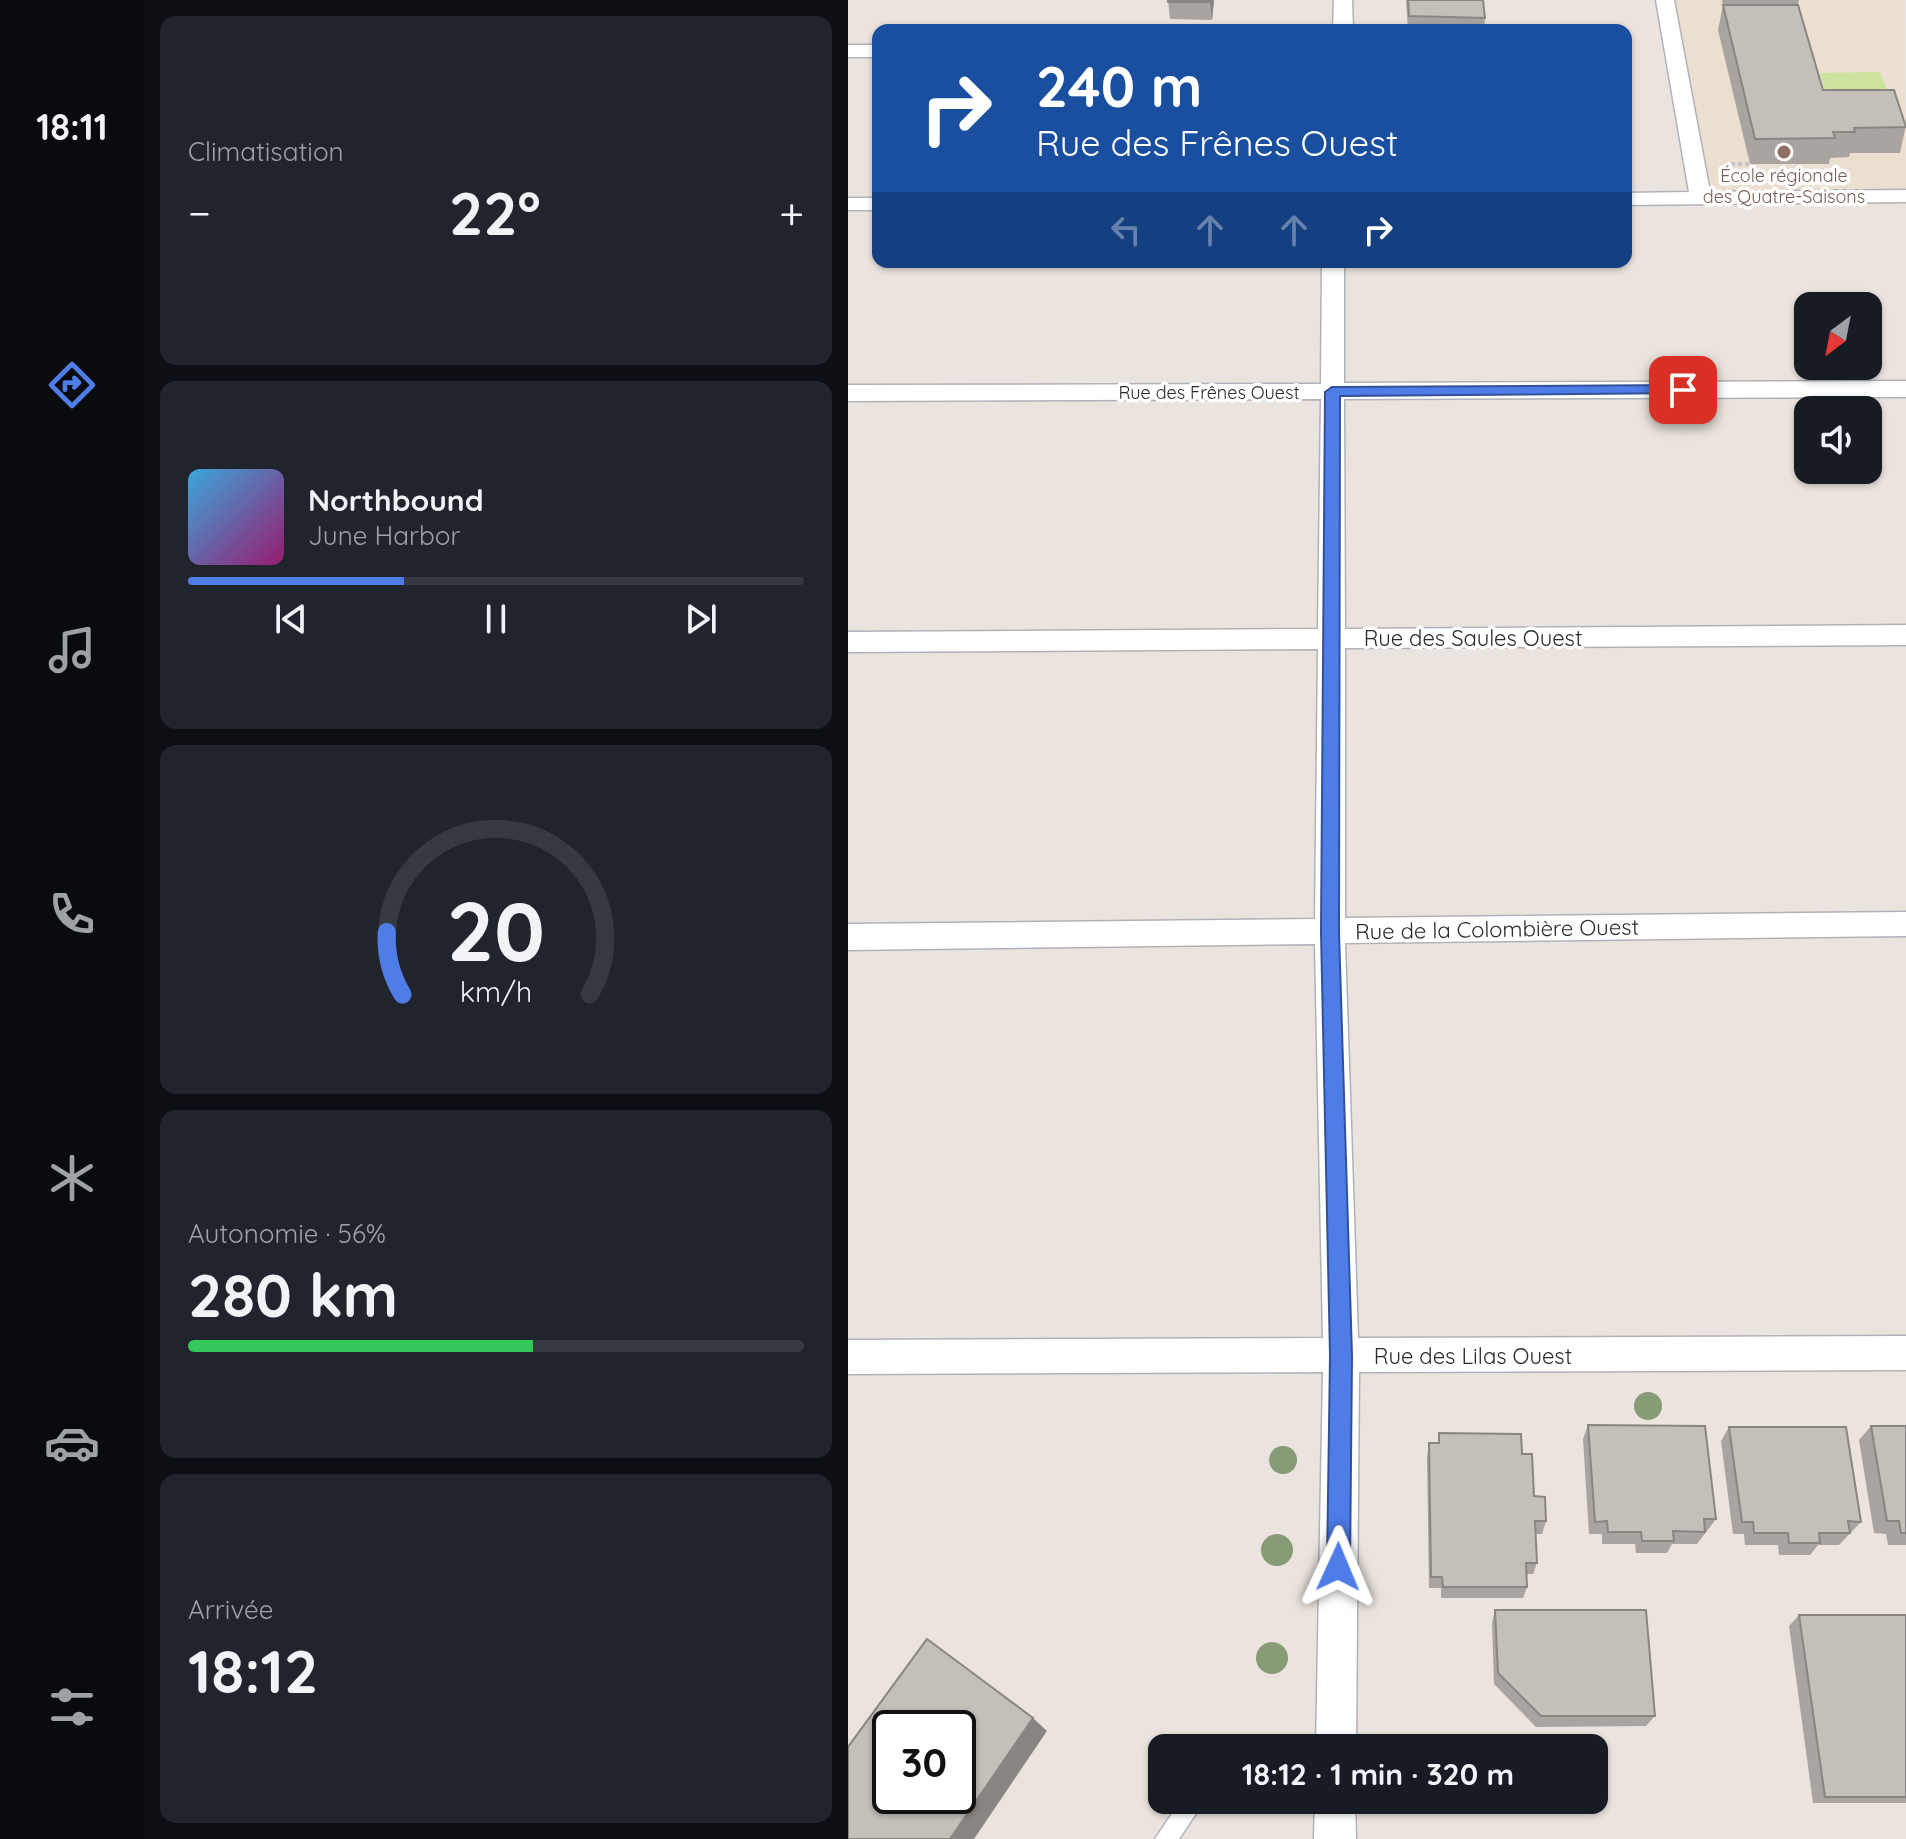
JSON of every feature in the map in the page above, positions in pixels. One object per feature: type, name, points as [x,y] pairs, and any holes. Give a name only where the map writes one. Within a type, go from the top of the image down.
[{"type":"street","points":[[1343,0],[1343,24]]},
{"type":"street","points":[[1665,0],[1701,199]]},
{"type":"street","points":[[848,51],[872,51]]},
{"type":"street","points":[[1632,199],[1906,196]]},
{"type":"street","points":[[848,204],[872,204]]},
{"type":"street","points":[[1333,268],[1330,932],[1341,1356],[1336,1734]]},
{"type":"street","name":"Rue des Frênes Ouest","points":[[848,393],[1906,389]]},
{"type":"street","name":"Rue des Saules Ouest","points":[[848,642],[1906,635]]},
{"type":"street","name":"Rue de la Colombière Ouest","points":[[848,937],[1906,924]]},
{"type":"street","name":"Rue des Lilas Ouest","points":[[848,1357],[1906,1353]]},
{"type":"street","points":[[1335,1814],[1335,1839]]},
{"type":"lane","points":[[1166,1839],[1184,1814]]},
{"type":"shaded area","points":[[1665,0],[1905,0],[1906,196],[1701,199]]},
{"type":"green space","points":[[1880,72],[1889,96],[1828,96],[1820,73]]},
{"type":"building","points":[[1168,0],[1211,0],[1168,2]]},
{"type":"building","points":[[1408,0],[1483,0],[1485,18],[1409,16]]},
{"type":"building","points":[[1723,5],[1798,5],[1823,90],[1894,90],[1906,127],[1854,128],[1855,132],[1833,132],[1835,138],[1755,139]]},
{"type":"building","points":[[1588,1425],[1705,1426],[1716,1519],[1704,1519],[1705,1532],[1673,1531],[1674,1541],[1642,1541],[1641,1532],[1608,1532],[1607,1521],[1595,1522]]},
{"type":"building","points":[[1871,1426],[1906,1426],[1906,1533],[1901,1533],[1899,1521],[1887,1521]]},
{"type":"building","points":[[1729,1427],[1846,1427],[1861,1522],[1848,1521],[1850,1533],[1819,1533],[1820,1543],[1789,1543],[1788,1533],[1754,1533],[1753,1522],[1742,1522]]},
{"type":"building","points":[[1439,1433],[1521,1434],[1522,1454],[1532,1454],[1534,1496],[1545,1497],[1546,1521],[1535,1521],[1537,1563],[1526,1563],[1527,1587],[1443,1587],[1442,1577],[1431,1577],[1429,1443],[1439,1443]]},
{"type":"building","points":[[1495,1610],[1646,1610],[1655,1716],[1541,1716],[1498,1673]]},
{"type":"building","points":[[1799,1615],[1906,1615],[1906,1797],[1825,1797]]},
{"type":"building","points":[[927,1639],[1033,1718],[976,1801],[976,1710],[875,1710]]},
{"type":"building","points":[[872,1714],[872,1814],[967,1814],[950,1839],[848,1839],[848,1747]]},
{"type":"place","name":"École régionale des Quatre-Saisons","points":[[1784,152]]},
{"type":"route","points":[[1338,1567],[1341,1356],[1330,932],[1332,392],[1683,390]]}]
